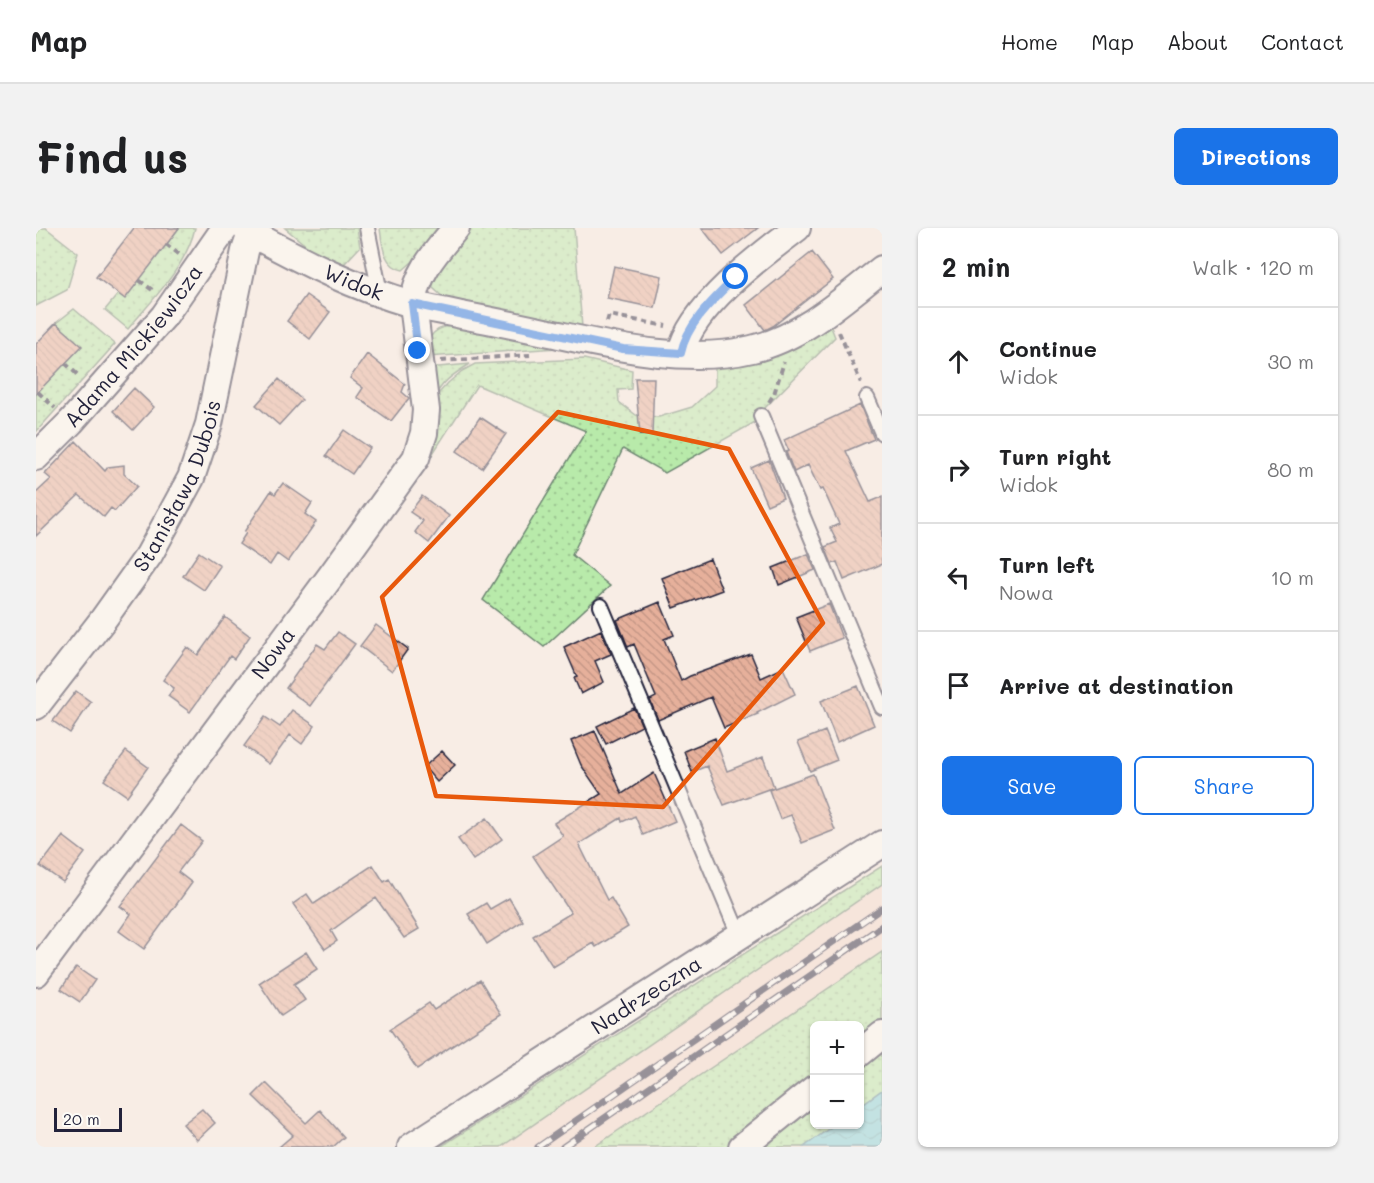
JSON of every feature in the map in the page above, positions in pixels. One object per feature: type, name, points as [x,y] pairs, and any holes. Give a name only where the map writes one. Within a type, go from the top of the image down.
[{"type":"street","name":"Adama Mickiewicza","points":[[36,457],[71,422],[164,316],[225,228]]},
{"type":"street","points":[[412,304],[414,290],[427,262],[456,228]]},
{"type":"street","points":[[686,342],[717,296],[736,277],[797,228]]},
{"type":"street","name":"Widok","points":[[248,231],[306,263],[412,304],[623,349],[686,342],[726,353],[752,349],[786,337],[834,306],[882,269]]},
{"type":"street","name":"Stanisława Dubois","points":[[36,706],[102,621],[149,555],[191,478],[209,424],[248,231]]},
{"type":"street","name":"Nowa","points":[[36,973],[416,458],[424,434],[426,410],[412,304]]},
{"type":"street","name":"Nadrzeczna","points":[[411,1147],[882,844]]},
{"type":"street","points":[[864,1050],[882,1035]]},
{"type":"street","points":[[742,1147],[810,1092]]},
{"type":"lane","points":[[367,228],[380,293]]},
{"type":"lane","points":[[867,398],[882,433]]},
{"type":"lane","points":[[761,416],[882,707]]},
{"type":"lane","points":[[601,606],[739,935]]},
{"type":"path","points":[[608,319],[609,315],[686,342]]},
{"type":"path","points":[[761,416],[774,394],[781,375],[786,355],[786,337]]},
{"type":"path","points":[[843,341],[859,378]]},
{"type":"path","points":[[444,360],[461,359]]},
{"type":"highlighted area","points":[[558,412],[729,449],[823,623],[663,807],[436,796],[382,597]]},
{"type":"shaded area","points":[[882,884],[882,952],[594,1147],[501,1147]]},
{"type":"green space","points":[[36,228],[46,228],[78,253],[67,290],[36,306]]},
{"type":"green space","points":[[179,228],[195,228],[184,256],[168,282],[128,329],[105,310],[119,293],[125,298]]},
{"type":"green space","points":[[285,228],[357,228],[360,247],[344,264],[315,253]]},
{"type":"green space","points":[[380,228],[444,228],[403,270],[396,268],[387,259]]},
{"type":"green space","points":[[466,228],[574,228],[582,327],[443,297],[433,288],[430,281]]},
{"type":"green space","points":[[74,309],[115,344],[36,432],[36,394],[81,346],[56,323]]},
{"type":"green space","points":[[829,322],[835,337],[759,414],[757,421],[665,473],[623,449],[572,555],[610,586],[544,647],[483,600],[586,431],[477,385],[428,461],[434,404],[439,393],[462,371],[475,364],[584,359],[632,370],[631,389],[618,390],[619,402],[636,415],[659,417],[692,407],[715,386],[715,362]]},
{"type":"green space","points":[[458,325],[572,347],[427,357],[428,342],[434,333],[444,327]]},
{"type":"green space","points":[[470,364],[439,389],[432,402],[428,368]]},
{"type":"green space","points":[[882,866],[882,884],[501,1147],[440,1147]]},
{"type":"green space","points":[[882,952],[882,1090],[864,1103],[864,1021],[810,1021],[810,1129],[829,1129],[804,1147],[594,1147]]},
{"type":"water","points":[[882,1090],[882,1147],[804,1147],[829,1129],[864,1129],[864,1103]]},
{"type":"building","points":[[134,228],[179,228],[125,299],[96,277]]},
{"type":"building","points":[[702,228],[758,228],[723,255]]},
{"type":"building","points":[[812,252],[833,279],[765,330],[746,305]]},
{"type":"building","points":[[614,266],[662,276],[655,308],[607,298]]},
{"type":"building","points":[[306,295],[330,312],[310,339],[287,321]]},
{"type":"building","points":[[56,323],[82,346],[36,394],[36,344]]},
{"type":"building","points":[[367,354],[405,384],[402,392],[409,398],[391,421],[357,397],[363,388],[350,378]]},
{"type":"building","points":[[635,378],[654,378],[652,435],[640,435]]},
{"type":"building","points":[[279,379],[302,400],[279,425],[256,405]]},
{"type":"building","points":[[134,388],[154,407],[133,430],[113,411]]},
{"type":"building","points":[[860,405],[874,439],[846,451],[870,502],[882,497],[882,564],[844,580],[837,562],[832,564],[825,547],[837,542],[830,528],[839,524],[823,489],[820,490],[808,465],[794,472],[784,440]]},
{"type":"building","points":[[480,417],[506,434],[482,468],[457,451]]},
{"type":"building","points":[[344,430],[370,448],[352,474],[326,456]]},
{"type":"building","points":[[76,441],[105,471],[108,467],[124,465],[124,474],[137,486],[115,511],[111,508],[104,517],[79,495],[36,536],[36,493],[51,479],[45,474]]},
{"type":"building","points":[[769,460],[783,498],[767,505],[751,468]]},
{"type":"building","points":[[283,483],[312,503],[305,514],[316,522],[288,562],[277,554],[270,565],[239,544],[246,533],[244,532],[271,491],[275,494]]},
{"type":"building","points":[[422,496],[449,516],[429,543],[415,532],[423,521],[410,512]]},
{"type":"building","points":[[199,552],[220,566],[204,590],[183,576]]},
{"type":"building","points":[[808,554],[815,570],[779,585],[773,568]]},
{"type":"building","points":[[710,559],[722,590],[674,608],[662,578]]},
{"type":"building","points":[[660,602],[674,635],[664,639],[681,681],[751,654],[761,678],[783,668],[795,694],[758,714],[724,728],[711,697],[658,720],[650,700],[656,697],[634,644],[628,647],[617,620]]},
{"type":"building","points":[[829,604],[842,638],[810,651],[796,617]]},
{"type":"building","points":[[225,617],[250,636],[234,659],[230,656],[190,712],[168,696],[174,688],[163,680],[187,647],[198,655]]},
{"type":"building","points":[[376,625],[408,649],[392,671],[360,646]]},
{"type":"building","points":[[601,630],[611,654],[595,661],[604,682],[581,694],[574,678],[577,677],[564,647]]},
{"type":"building","points":[[338,632],[355,644],[310,706],[286,688],[317,644],[325,649]]},
{"type":"building","points":[[858,686],[874,725],[837,742],[821,701]]},
{"type":"building","points":[[76,691],[91,702],[70,733],[53,721]]},
{"type":"building","points":[[634,708],[642,726],[606,744],[597,726]]},
{"type":"building","points":[[292,710],[315,726],[302,744],[290,735],[269,764],[244,746],[265,717],[280,727]]},
{"type":"building","points":[[595,731],[622,794],[654,773],[675,821],[643,835],[635,816],[622,822],[621,818],[579,844],[607,900],[611,898],[628,927],[596,947],[593,943],[553,967],[533,936],[571,913],[533,856],[563,836],[554,823],[601,794],[581,765],[571,741]]},
{"type":"building","points":[[825,731],[837,760],[810,771],[798,742]]},
{"type":"building","points":[[715,738],[727,771],[763,757],[774,787],[724,805],[707,766],[692,772],[684,751]]},
{"type":"building","points":[[126,751],[148,767],[127,796],[104,780]]},
{"type":"building","points":[[442,751],[455,765],[437,782],[424,767]]},
{"type":"building","points":[[813,774],[835,830],[802,843],[791,815],[780,819],[769,790]]},
{"type":"building","points":[[487,818],[502,839],[473,860],[458,839]]},
{"type":"building","points":[[181,825],[202,841],[178,872],[192,883],[144,949],[119,931],[131,914],[120,906]]},
{"type":"building","points":[[63,836],[85,853],[63,882],[40,866]]},
{"type":"building","points":[[373,865],[384,882],[389,879],[419,929],[404,938],[376,898],[331,931],[337,941],[325,949],[293,904],[307,894],[314,904]]},
{"type":"building","points":[[509,898],[523,921],[487,944],[468,914],[486,903],[490,909]]},
{"type":"building","points":[[306,952],[317,969],[294,984],[305,1000],[281,1016],[259,983]]},
{"type":"building","points":[[76,967],[95,980],[80,1002],[61,989]]},
{"type":"building","points":[[480,980],[501,1014],[417,1069],[390,1029],[429,1003],[434,1010]]},
{"type":"building","points":[[266,1083],[306,1123],[320,1110],[344,1137],[333,1147],[279,1147],[293,1135],[253,1096]]},
{"type":"building","points":[[202,1109],[215,1123],[197,1140],[183,1124]]},
{"type":"railway","points":[[538,1147],[882,908]]},
{"type":"railway","points":[[563,1147],[882,926]]},
{"type":"route","points":[[418,351],[412,304],[623,349],[681,353],[683,344],[695,323],[736,277]]}]
